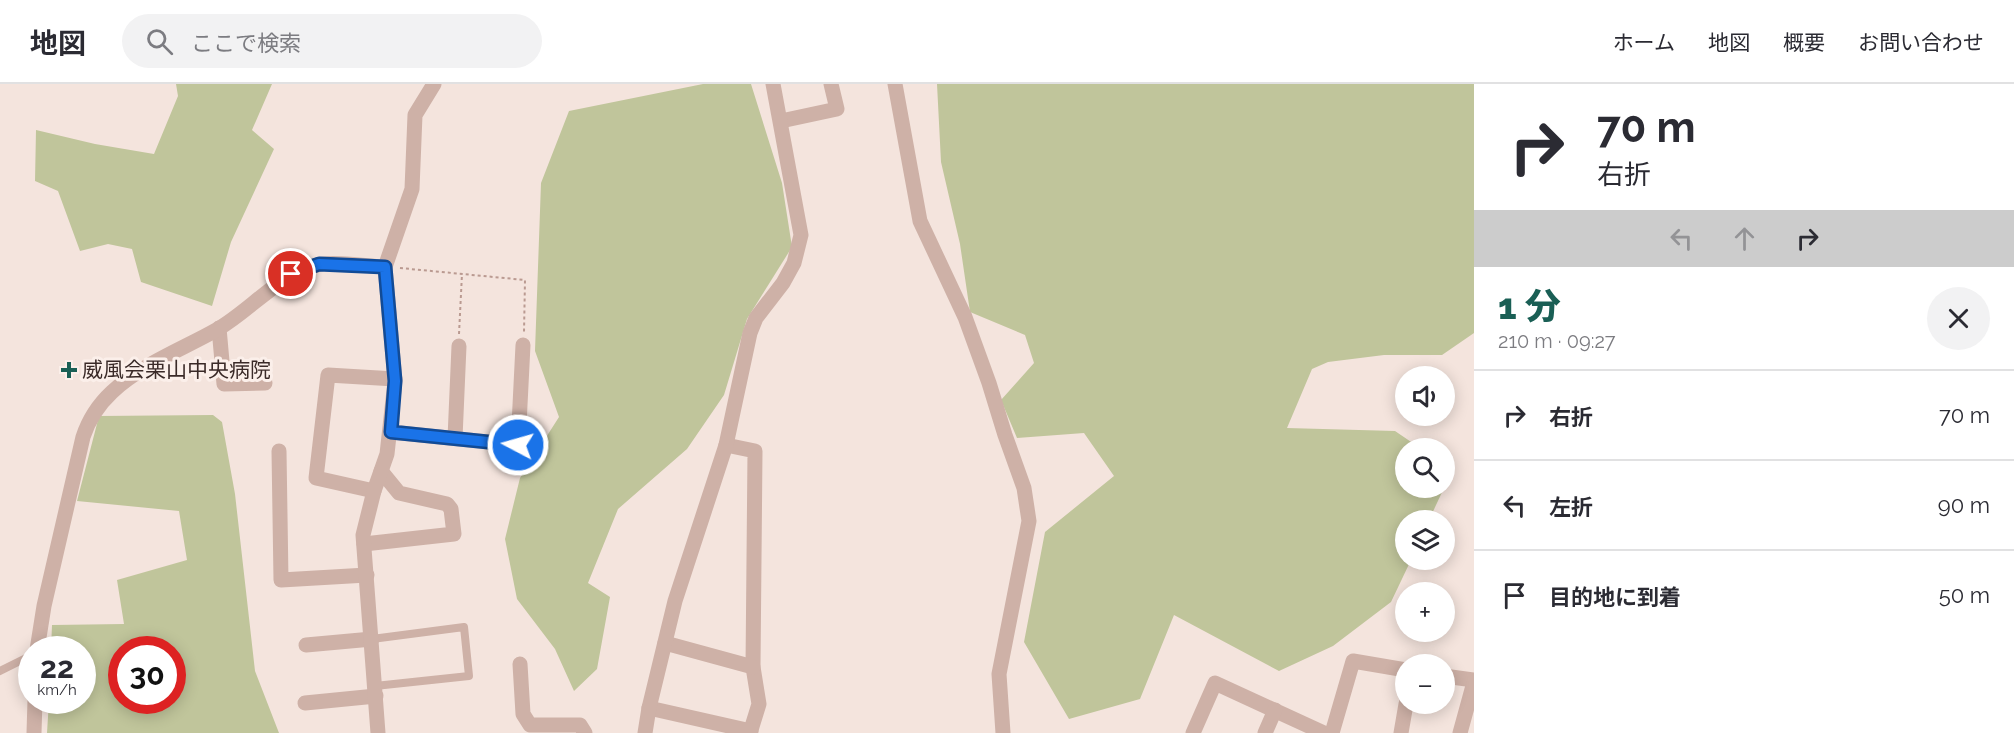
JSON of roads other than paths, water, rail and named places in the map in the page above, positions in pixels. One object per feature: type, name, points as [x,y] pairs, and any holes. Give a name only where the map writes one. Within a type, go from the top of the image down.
[{"type":"street","points":[[378,733],[363,535],[374,491],[387,454],[391,432],[395,379],[385,267],[412,189],[415,115],[434,84]]},
{"type":"street","points":[[645,733],[675,601],[726,445],[750,333],[756,318],[789,273],[801,235],[773,84]]},
{"type":"street","points":[[781,121],[837,109],[831,84]]},
{"type":"street","points":[[895,84],[920,222],[965,317],[1024,488],[1029,521],[999,674],[1003,733]]},
{"type":"street","points":[[39,636],[82,437],[96,409],[113,391],[127,381],[219,328],[291,274],[319,264],[385,267]]},
{"type":"street","points":[[219,328],[224,384],[265,383]]},
{"type":"street","points":[[391,432],[518,445],[523,345]]},
{"type":"street","points":[[455,438],[459,346]]},
{"type":"street","points":[[374,491],[316,478],[328,375],[395,379]]},
{"type":"street","points":[[649,708],[750,732],[759,704],[753,667],[755,451],[726,445]]},
{"type":"street","points":[[279,451],[281,580],[367,575]]},
{"type":"street","points":[[364,544],[454,534],[451,509],[447,504],[399,493],[381,471]]},
{"type":"street","points":[[306,645],[372,639]]},
{"type":"street","points":[[665,643],[753,667]]},
{"type":"street","points":[[1332,733],[1353,661],[1395,667]]},
{"type":"street","points":[[520,664],[523,714],[530,725],[580,725],[585,733]]},
{"type":"street","points":[[1455,678],[1474,681],[1460,733]]},
{"type":"street","points":[[1193,733],[1215,683],[1324,733]]},
{"type":"street","points":[[305,702],[376,691]]},
{"type":"street","points":[[1264,733],[1275,710]]},
{"type":"street","points":[[34,733],[35,714]]},
{"type":"street","points":[[1401,733],[1404,714]]},
{"type":"lane","points":[[372,639],[464,627],[469,676],[376,691]]},
{"type":"lane","points":[[0,671],[18,662]]},
{"type":"place","name":"威風会栗山中央病院","points":[[69,370]]}]
